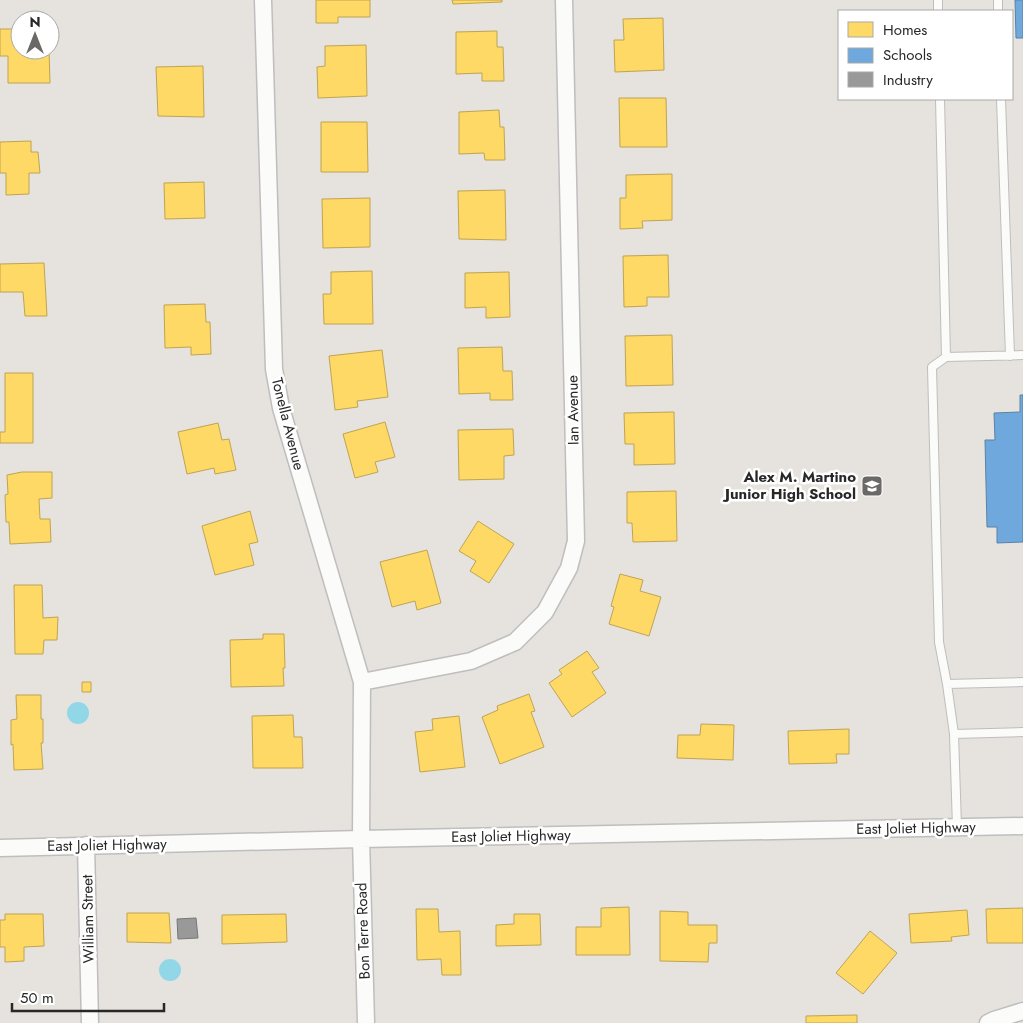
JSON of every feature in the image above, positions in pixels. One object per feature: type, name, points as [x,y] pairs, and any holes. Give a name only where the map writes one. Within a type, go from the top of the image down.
[{"type":"street","name":"Tonella Avenue","points":[[263,0],[274,369],[281,408],[362,682],[360,839]]},
{"type":"street","name":"Ian Avenue","points":[[362,682],[471,661],[515,642],[545,612],[569,568],[576,541],[564,0]]},
{"type":"street","name":"East Joliet Highway","points":[[0,848],[1023,826]]},
{"type":"street","name":"Bon Terre Road","points":[[360,839],[366,1023]]},
{"type":"street","name":"William Street","points":[[86,845],[90,1023]]},
{"type":"street","points":[[988,1023],[1023,1011]]},
{"type":"lane","points":[[940,100],[946,357]]},
{"type":"lane","points":[[1001,100],[1010,356]]},
{"type":"lane","points":[[957,827],[954,734],[939,642],[932,367],[946,357],[1023,355]]},
{"type":"lane","points":[[947,684],[1023,682]]},
{"type":"lane","points":[[954,734],[1023,732]]},
{"type":"water","points":[[78,702],[86,705],[89,713],[86,721],[78,724],[70,721],[67,713],[70,705]]},
{"type":"water","points":[[170,959],[178,962],[181,970],[178,978],[170,981],[162,978],[159,970],[162,962]]},
{"type":"building: Homes","points":[[316,0],[370,0],[370,17],[338,17],[338,23],[316,23]]},
{"type":"building: Homes","points":[[452,0],[502,0],[502,2],[453,4]]},
{"type":"building: Homes","points":[[663,18],[664,70],[615,72],[614,40],[624,40],[623,19]]},
{"type":"building: Homes","points":[[0,29],[10,29],[10,60],[49,60],[50,83],[8,83],[8,56],[0,56]]},
{"type":"building: Homes","points":[[497,31],[497,47],[503,47],[504,81],[482,81],[482,73],[456,74],[456,32]]},
{"type":"building: Homes","points":[[366,45],[367,96],[318,98],[317,67],[325,66],[325,46]]},
{"type":"building: Homes","points":[[203,66],[204,117],[158,116],[156,67]]},
{"type":"building: Homes","points":[[619,98],[666,98],[667,147],[620,147]]},
{"type":"building: Homes","points":[[499,110],[500,127],[504,127],[505,160],[485,160],[484,153],[459,154],[459,112]]},
{"type":"building: Homes","points":[[321,122],[367,122],[368,172],[321,172]]},
{"type":"building: Homes","points":[[31,141],[31,152],[38,152],[40,173],[29,173],[29,194],[6,195],[6,173],[0,173],[0,142]]},
{"type":"building: Homes","points":[[672,174],[672,220],[642,221],[643,228],[620,229],[620,198],[626,198],[626,175]]},
{"type":"building: Homes","points":[[204,182],[205,218],[165,219],[164,183]]},
{"type":"building: Homes","points":[[505,190],[506,240],[459,239],[458,191]]},
{"type":"building: Homes","points":[[370,198],[370,247],[323,248],[322,199]]},
{"type":"building: Homes","points":[[668,255],[669,297],[647,297],[647,306],[624,307],[623,256]]},
{"type":"building: Homes","points":[[44,263],[47,316],[25,316],[23,292],[0,292],[0,264]]},
{"type":"building: Homes","points":[[372,271],[373,324],[324,324],[323,294],[331,294],[331,272]]},
{"type":"building: Homes","points":[[509,272],[510,317],[486,318],[486,307],[465,308],[465,273]]},
{"type":"building: Homes","points":[[205,304],[206,322],[210,322],[211,354],[191,355],[191,347],[165,348],[164,305]]},
{"type":"building: Homes","points":[[672,335],[673,385],[626,386],[625,336]]},
{"type":"building: Homes","points":[[502,347],[503,371],[512,371],[513,400],[490,400],[490,393],[459,394],[458,348]]},
{"type":"building: Homes","points":[[382,350],[388,397],[357,401],[358,407],[335,410],[329,356]]},
{"type":"building: Homes","points":[[5,373],[33,373],[33,443],[0,443],[0,432],[5,432]]},
{"type":"building: Homes","points":[[674,412],[675,464],[634,465],[634,444],[625,444],[624,413]]},
{"type":"building: Homes","points":[[385,422],[395,457],[375,462],[378,472],[355,478],[343,434]]},
{"type":"building: Homes","points":[[218,423],[222,440],[229,439],[236,470],[215,474],[214,468],[187,474],[178,432]]},
{"type":"building: Homes","points":[[513,429],[514,455],[504,456],[504,479],[459,480],[458,430]]},
{"type":"building: Homes","points":[[22,472],[52,472],[52,498],[39,499],[40,519],[50,519],[51,542],[10,544],[9,522],[6,522],[5,495],[8,494],[7,475]]},
{"type":"building: Homes","points":[[676,491],[677,541],[633,542],[632,523],[627,523],[627,492]]},
{"type":"building: Homes","points":[[250,511],[258,542],[249,544],[254,565],[215,575],[202,526]]},
{"type":"building: Homes","points":[[478,521],[514,544],[489,583],[470,571],[476,561],[459,551]]},
{"type":"building: Homes","points":[[427,550],[441,603],[417,610],[415,601],[392,607],[380,562]]},
{"type":"building: Homes","points":[[620,574],[643,580],[640,591],[661,597],[649,636],[609,624],[614,607],[611,606]]},
{"type":"building: Homes","points":[[14,585],[42,585],[43,618],[58,617],[57,640],[44,640],[43,654],[15,654]]},
{"type":"building: Homes","points":[[263,634],[284,634],[284,686],[231,687],[230,640],[263,639]]},
{"type":"building: Homes","points":[[587,651],[599,668],[592,672],[606,693],[572,717],[549,683],[562,674],[559,670]]},
{"type":"building: Homes","points":[[82,682],[91,682],[91,692],[82,692]]},
{"type":"building: Homes","points":[[529,694],[535,711],[531,712],[544,747],[500,764],[482,717],[498,710],[497,706]]},
{"type":"building: Homes","points":[[16,695],[41,695],[43,769],[14,770],[11,720],[17,719]]},
{"type":"building: Homes","points":[[293,715],[294,737],[302,737],[303,768],[253,768],[252,716]]},
{"type":"building: Homes","points":[[459,716],[465,767],[420,772],[415,732],[433,730],[432,719]]},
{"type":"building: Homes","points":[[701,724],[734,725],[733,760],[677,758],[678,735],[700,735]]},
{"type":"building: Homes","points":[[849,729],[849,754],[836,754],[837,763],[789,764],[788,731]]},
{"type":"building: Homes","points":[[629,907],[630,955],[576,955],[576,927],[601,927],[601,908]]},
{"type":"building: Homes","points":[[1023,908],[1023,943],[987,943],[986,909]]},
{"type":"building: Homes","points":[[416,909],[438,909],[439,932],[460,931],[461,975],[442,975],[441,959],[417,960]]},
{"type":"building: Homes","points":[[967,910],[969,935],[951,937],[952,941],[911,943],[909,914]]},
{"type":"building: Homes","points":[[660,911],[688,912],[688,925],[717,925],[717,943],[709,943],[708,962],[660,961]]},
{"type":"building: Homes","points":[[127,913],[169,913],[171,943],[127,942]]},
{"type":"building: Homes","points":[[5,914],[43,914],[44,946],[24,947],[24,961],[5,962],[5,947],[0,947],[0,920],[5,920]]},
{"type":"building: Homes","points":[[286,914],[287,942],[222,944],[222,915]]},
{"type":"building: Homes","points":[[514,914],[540,914],[541,945],[496,946],[496,925],[514,924]]},
{"type":"building: Homes","points":[[870,931],[897,953],[863,994],[836,973]]},
{"type":"building: Homes","points":[[857,1015],[857,1023],[806,1023],[806,1016]]},
{"type":"building: Schools","points":[[1015,0],[1023,0],[1023,38],[1016,38]]},
{"type":"building: Schools","points":[[1020,395],[1023,395],[1023,542],[997,543],[997,527],[987,527],[985,440],[995,440],[994,413],[1020,412]]},
{"type":"building: Industry","points":[[196,918],[198,938],[178,939],[177,919]]},
{"type":"place","name":"Alex M. Martino Junior High School","points":[[872,486]]}]
